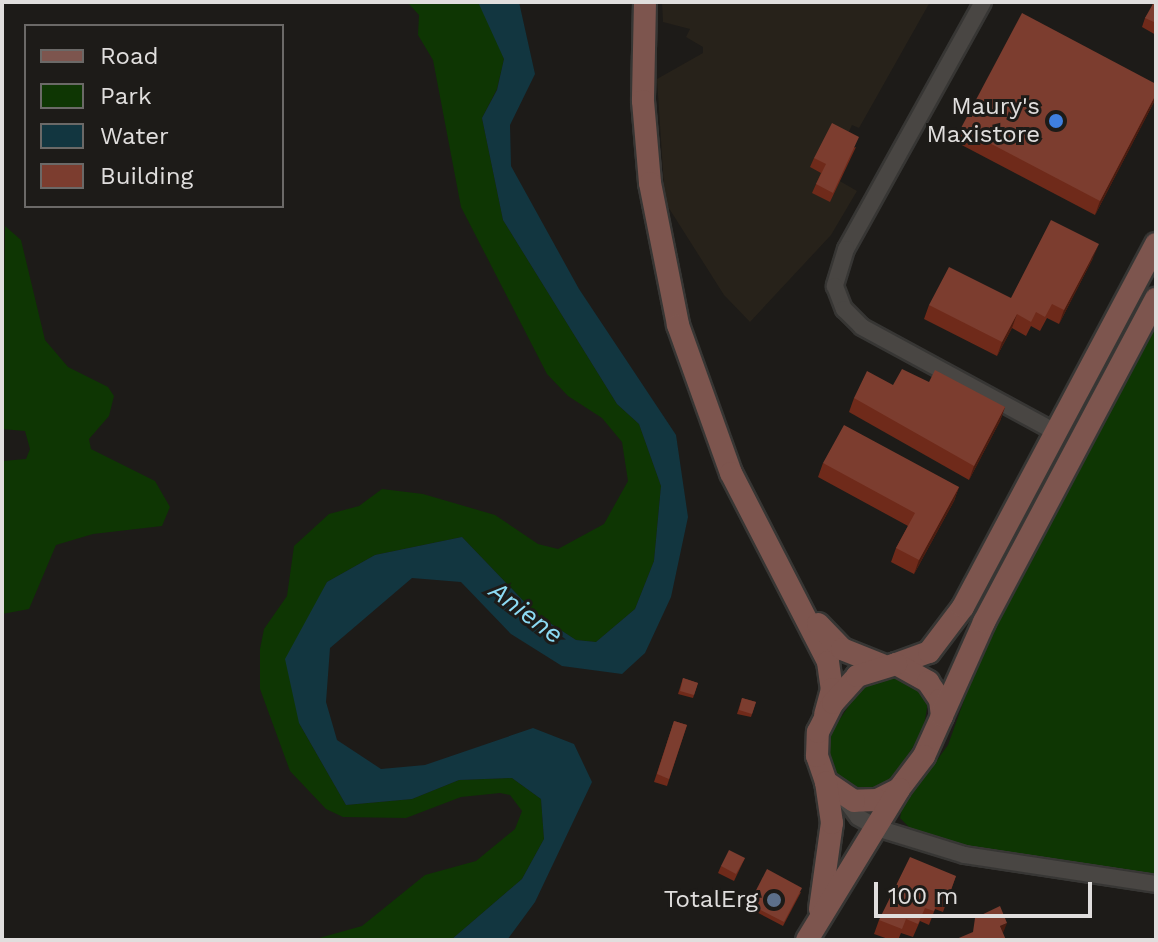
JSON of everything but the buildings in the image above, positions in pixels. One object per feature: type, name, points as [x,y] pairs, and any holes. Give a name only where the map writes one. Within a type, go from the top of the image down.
[{"type":"main road","points":[[645,2],[643,88],[650,183],[659,244],[687,351],[731,473],[802,605],[830,669],[825,715],[816,748],[826,782],[832,823],[812,931]]},
{"type":"main road","points":[[825,715],[857,676],[921,657],[947,633],[1156,244]]},
{"type":"main road","points":[[812,931],[899,789],[924,756],[984,622],[1156,299]]},
{"type":"main road","points":[[802,605],[842,649],[889,665],[933,688],[942,716]]},
{"type":"main road","points":[[826,782],[843,797],[866,803],[899,789]]},
{"type":"street","points":[[983,2],[846,249],[835,286],[844,309],[862,327],[1055,432]]},
{"type":"street","points":[[843,797],[858,817],[877,828],[998,862],[1156,884]]},
{"type":"shaded area","points":[[662,2],[930,2],[859,128],[852,125],[845,140],[838,180],[857,191],[831,235],[750,322],[724,295],[665,202],[657,79],[703,53],[703,47],[686,37],[690,29],[663,22]]},
{"type":"green space","points":[[407,2],[478,2],[484,9],[504,59],[497,89],[482,118],[503,220],[617,404],[639,424],[661,486],[654,561],[635,609],[596,642],[576,640],[536,614],[462,537],[375,555],[327,582],[310,617],[299,723],[346,805],[412,799],[459,780],[512,778],[541,799],[544,839],[522,879],[451,940],[312,940],[362,926],[425,875],[476,861],[515,829],[522,811],[510,795],[500,793],[461,797],[406,818],[343,817],[326,809],[290,771],[260,689],[260,649],[264,629],[287,596],[294,546],[329,514],[359,506],[382,489],[423,494],[495,515],[538,544],[558,549],[604,524],[628,481],[622,442],[602,418],[568,396],[547,374],[461,207],[433,60],[418,35],[419,15]]},
{"type":"green space","points":[[5,226],[21,240],[45,340],[68,367],[108,387],[114,396],[109,416],[89,439],[91,449],[155,481],[170,507],[162,526],[93,534],[56,545],[29,609],[2,614],[2,461],[26,459],[30,449],[25,431],[2,429]]},
{"type":"green space","points":[[1156,324],[1156,875],[982,853],[913,831],[900,818],[902,808],[948,745],[983,647]]},
{"type":"green space","points":[[893,675],[914,685],[928,702],[923,732],[892,779],[872,790],[854,790],[839,782],[827,762],[829,735],[863,685]]},
{"type":"water","name":"Aniene","points":[[478,2],[519,2],[535,74],[510,125],[511,166],[579,289],[676,435],[688,517],[671,597],[645,653],[622,674],[562,666],[511,634],[461,582],[412,578],[330,648],[326,702],[337,740],[381,769],[425,765],[533,728],[574,744],[592,782],[535,902],[507,940],[451,940],[522,879],[544,839],[541,799],[512,778],[459,780],[412,799],[346,805],[299,723],[285,659],[327,582],[375,555],[462,537],[536,614],[576,640],[596,642],[635,609],[654,561],[661,486],[639,424],[617,404],[503,220],[482,118],[497,90],[504,59]]},
{"type":"place","name":"Maury's Maxistore","points":[[1056,121]]},
{"type":"place","name":"TotalErg","points":[[774,900]]}]
